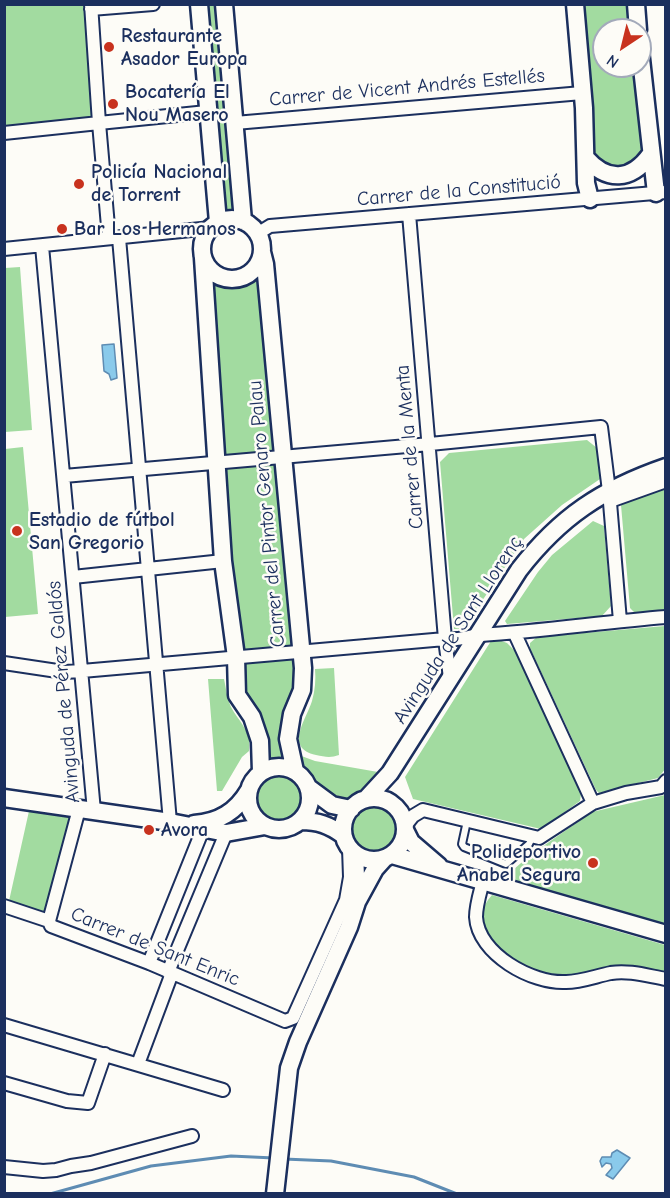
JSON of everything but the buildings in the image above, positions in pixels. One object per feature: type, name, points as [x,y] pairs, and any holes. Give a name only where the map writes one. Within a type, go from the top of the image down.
[{"type":"street","points":[[153,4],[91,7],[99,123],[114,238],[156,663],[178,824]]},
{"type":"street","points":[[199,4],[215,225],[202,244],[223,561],[236,657],[237,695],[252,717],[260,741],[261,772]]},
{"type":"street","points":[[224,4],[243,221]]},
{"type":"street","points":[[575,4],[586,183],[590,199]]},
{"type":"street","points":[[643,78],[650,155],[661,193]]},
{"type":"street","name":"Carrer de Vicent Andrés Estellés","points":[[235,123],[582,93]]},
{"type":"street","points":[[4,133],[207,112]]},
{"type":"street","points":[[586,158],[599,170],[616,176],[632,174],[650,155]]},
{"type":"street","name":"Carrer de la Constitució","points":[[257,234],[270,226],[661,193]]},
{"type":"street","name":"Carrer de la Menta","points":[[409,214],[450,678]]},
{"type":"street","points":[[4,249],[215,225],[225,220],[243,221],[257,234],[261,242],[262,252],[258,264],[241,278],[230,279],[220,276],[208,268],[203,258]]},
{"type":"street","name":"Avinguda de Pérez Galdós","points":[[42,246],[82,671],[86,810],[49,921]]},
{"type":"street","name":"Carrer del Pintor Genaro Palau","points":[[262,252],[284,457],[301,652],[302,690],[292,714],[288,739],[295,771]]},
{"type":"street","points":[[64,476],[601,427],[620,621]]},
{"type":"street","name":"Avinguda de Sant Llorenç","points":[[366,800],[389,773],[519,570],[540,544],[569,516],[666,467]]},
{"type":"street","points":[[609,496],[666,481]]},
{"type":"street","points":[[73,577],[223,561]]},
{"type":"street","points":[[4,663],[64,672],[82,671],[445,639],[456,641],[477,635],[515,634],[666,617]]},
{"type":"street","points":[[515,634],[593,803]]},
{"type":"street","points":[[274,767],[295,771],[306,781],[309,788],[309,809],[301,821],[288,828],[272,829],[265,826],[251,813],[248,802],[251,783],[261,772],[274,767]]},
{"type":"street","points":[[389,773],[390,803]]},
{"type":"street","points":[[275,1194],[289,1068],[298,1042],[349,927],[357,902],[375,869],[399,848],[405,828],[413,816],[423,810],[539,838],[593,803],[626,793],[662,787],[666,781]]},
{"type":"street","points":[[309,788],[332,805],[351,809]]},
{"type":"street","points":[[178,824],[206,823],[224,817],[242,802],[249,790]]},
{"type":"street","points":[[4,798],[226,833],[265,826]]},
{"type":"street","points":[[357,902],[345,817],[351,809],[366,800],[374,798],[390,803],[400,813],[411,842],[442,869]]},
{"type":"street","points":[[301,821],[314,821],[328,825],[364,859],[374,860],[388,857],[442,869],[666,934]]},
{"type":"street","points":[[149,963],[204,829]]},
{"type":"street","points":[[138,1064],[170,972],[226,833]]},
{"type":"street","name":"Carrer de Sant Enric","points":[[4,906],[49,921],[51,926],[149,963],[285,1021],[293,1018],[346,900],[350,878],[349,846]]},
{"type":"street","points":[[483,881],[476,919],[482,936],[499,957],[517,970],[530,976],[565,982],[613,973],[666,979]]},
{"type":"street","points":[[4,1025],[223,1090]]},
{"type":"street","points":[[4,1083],[67,1101],[88,1103],[105,1054]]},
{"type":"street","points":[[4,1167],[43,1172],[57,1170],[192,1136]]},
{"type":"lane","points":[[467,821],[462,844],[464,847],[506,864],[529,844],[533,836]]},
{"type":"green space","points":[[5,5],[87,5],[96,121],[5,130]]},
{"type":"green space","points":[[199,5],[223,5],[235,219],[225,220]]},
{"type":"green space","points":[[582,5],[628,5],[630,18],[592,18],[592,78],[635,78],[638,111],[642,112],[645,136],[644,151],[628,165],[610,168],[600,162],[591,150]]},
{"type":"green space","points":[[263,266],[298,676],[287,761],[269,762],[243,693],[207,270],[222,280],[236,282],[251,278]]},
{"type":"green space","points":[[20,267],[32,430],[5,432],[5,268]]},
{"type":"green space","points":[[587,440],[597,448],[600,479],[562,505],[524,539],[463,629],[454,629],[440,462],[449,453]]},
{"type":"green space","name":"Estadio de fútbol San Gregorio","points":[[23,447],[38,614],[5,617],[5,449]]},
{"type":"green space","points":[[665,489],[665,610],[635,613],[630,608],[621,505]]},
{"type":"green space","points":[[593,521],[604,526],[611,606],[602,616],[507,624],[505,621],[552,555]]},
{"type":"green space","points":[[665,626],[666,768],[658,778],[599,793],[530,648],[530,643],[537,637]]},
{"type":"green space","points":[[499,640],[507,643],[515,651],[581,794],[580,801],[541,829],[413,799],[405,777],[491,641]]},
{"type":"green space","points":[[334,668],[339,755],[325,757],[306,751],[299,740],[313,697],[315,669]]},
{"type":"green space","points":[[208,679],[224,679],[230,704],[249,738],[249,751],[242,757],[222,791],[217,791]]},
{"type":"green space","points":[[296,754],[315,761],[378,772],[380,775],[361,796],[350,800],[340,800],[321,790],[306,772]]},
{"type":"green space","points":[[281,775],[290,776],[297,782],[303,789],[303,807],[297,814],[290,820],[281,821],[272,820],[265,814],[259,807],[258,798],[259,789],[265,782],[272,776]]},
{"type":"green space","name":"Polideportivo Anabel Segura","points":[[665,795],[665,926],[508,879],[513,870],[529,856],[592,812]]},
{"type":"green space","points":[[31,802],[79,809],[50,915],[9,901]]},
{"type":"green space","points":[[375,806],[392,813],[399,830],[392,847],[375,854],[358,847],[351,830],[358,813]]},
{"type":"green space","points":[[492,895],[665,945],[665,976],[604,971],[559,977],[527,970],[500,951],[484,928],[482,913]]},
{"type":"water","points":[[114,344],[117,378],[111,380],[109,374],[104,371],[102,345]]},
{"type":"water","points":[[617,1150],[630,1158],[613,1179],[606,1175],[612,1168],[611,1164],[606,1163],[602,1167],[600,1161],[602,1157],[611,1157],[612,1153]]},
{"type":"waterway","points":[[50,1194],[151,1166],[231,1156],[274,1158]]},
{"type":"waterway","points":[[284,1159],[331,1161],[414,1177],[457,1194]]},
{"type":"place","name":"Restaurante Asador Europa","points":[[109,47]]},
{"type":"place","name":"Bocatería El Nou Masero","points":[[113,104]]},
{"type":"place","name":"Policía Nacional de Torrent","points":[[79,184]]},
{"type":"place","name":"Bar Los Hermanos","points":[[62,229]]},
{"type":"place","name":"Estadio de fútbol San Gregorio","points":[[17,531]]},
{"type":"place","name":"Avora","points":[[149,830]]},
{"type":"place","name":"Polideportivo Anabel Segura","points":[[593,863]]}]
